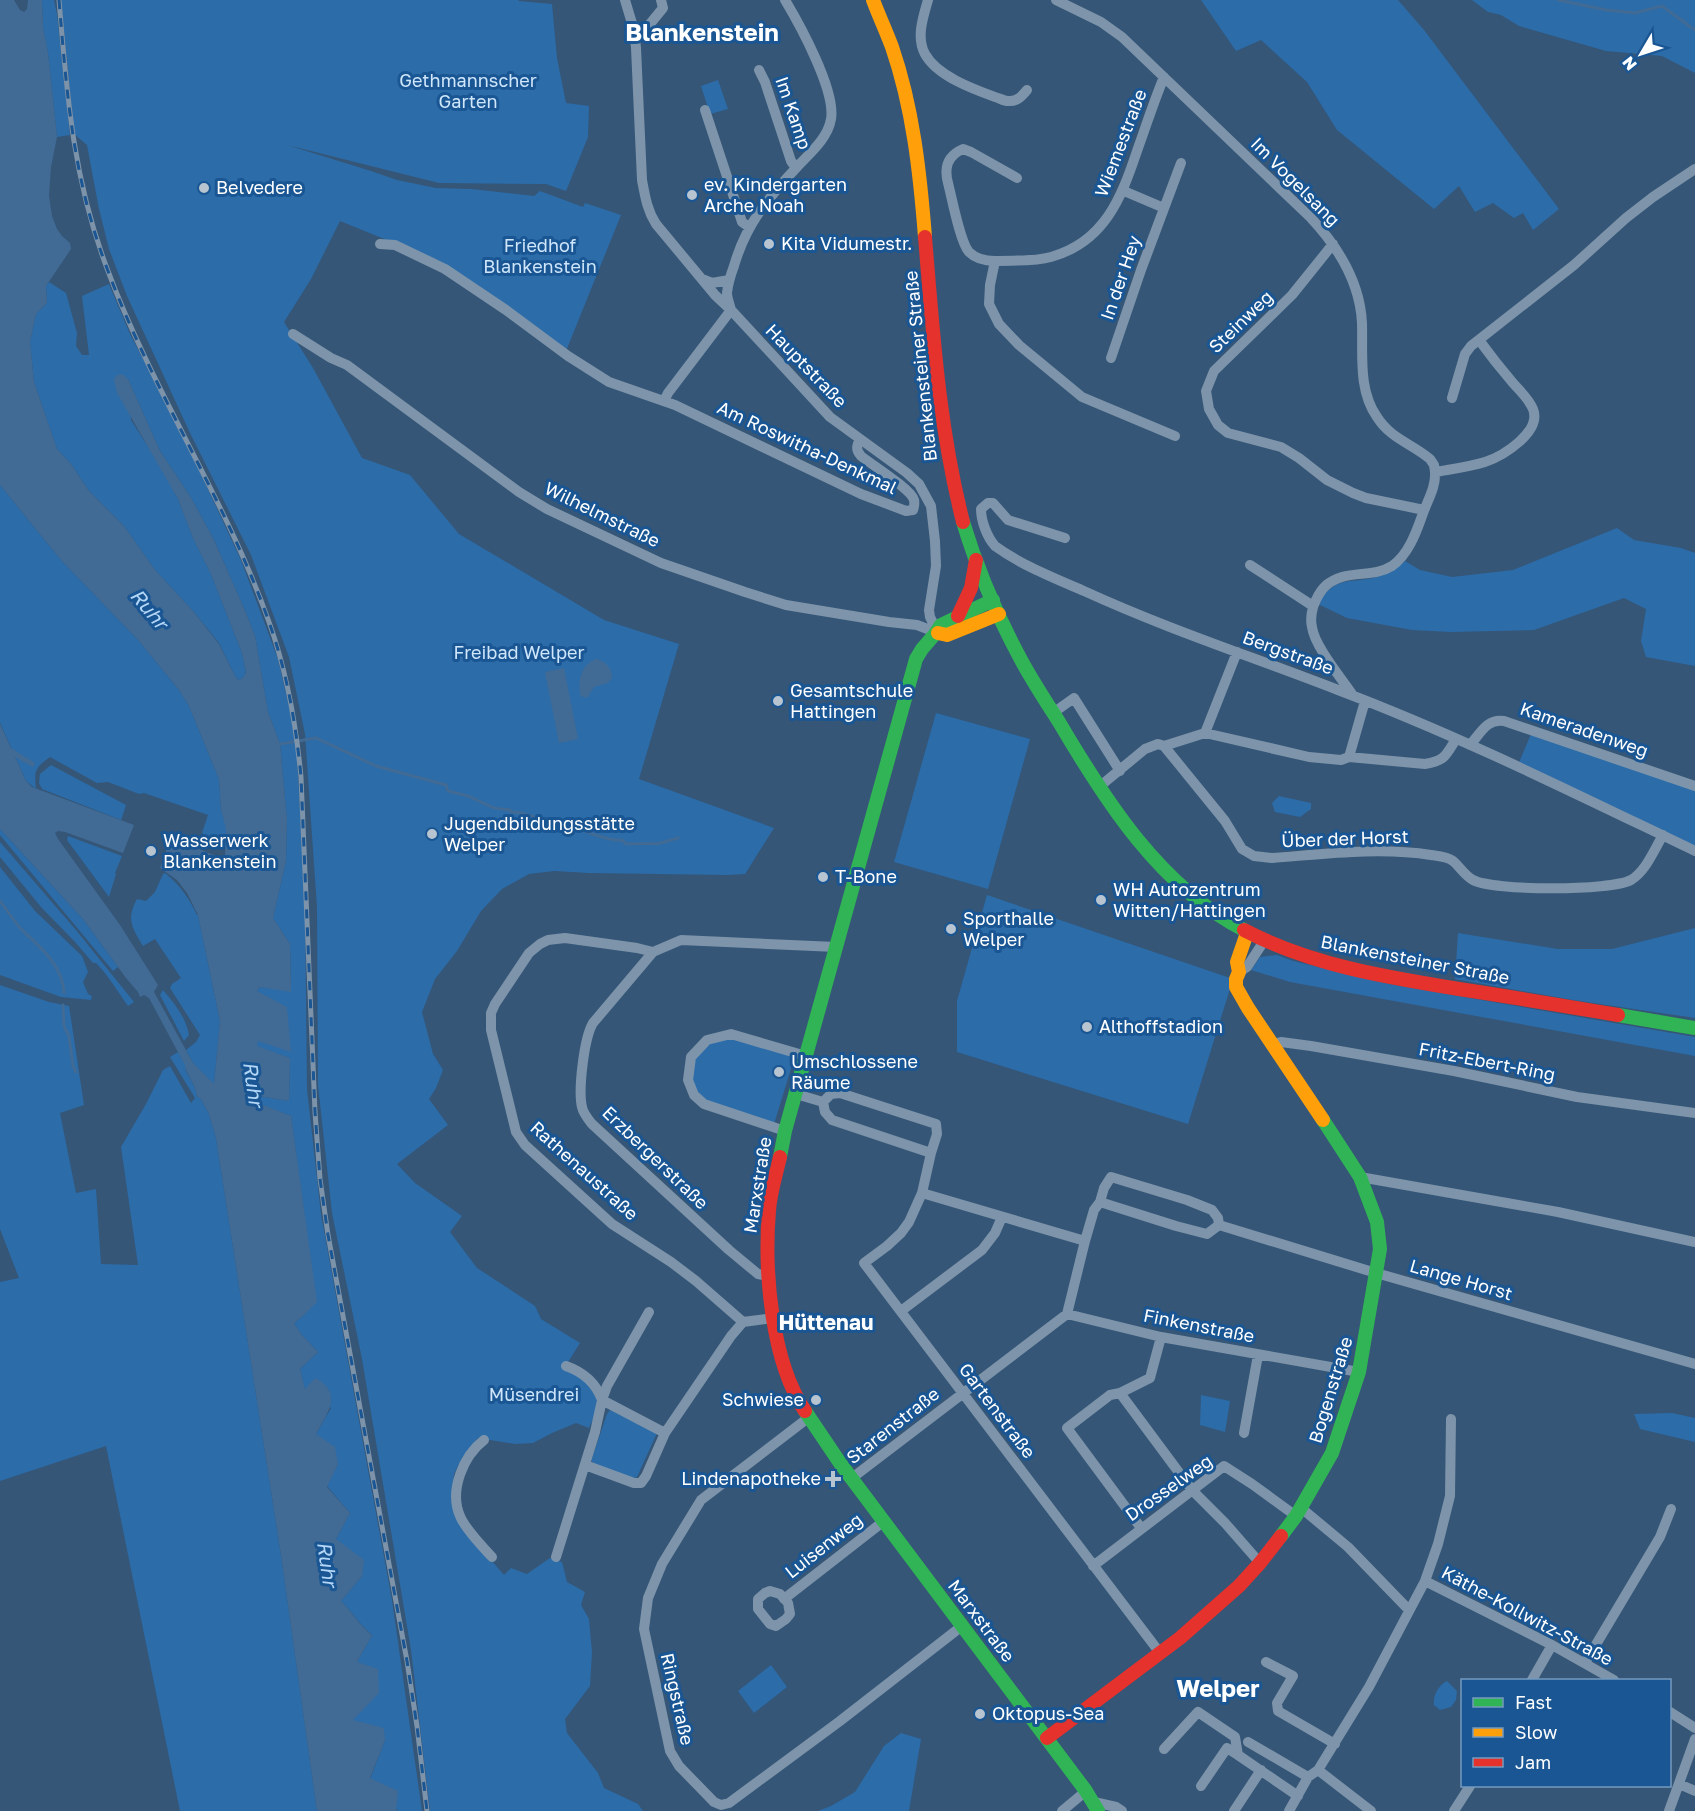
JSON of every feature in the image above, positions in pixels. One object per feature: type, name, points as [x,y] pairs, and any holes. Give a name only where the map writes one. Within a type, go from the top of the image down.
[{"type":"street","name":"Hauptstraße","points":[[625,0],[634,30],[642,180],[646,203],[656,224],[724,305],[830,417],[920,484],[928,498],[933,516],[936,566],[929,610],[938,633]]},
{"type":"street","points":[[634,30],[645,30],[663,8],[661,0]]},
{"type":"street","points":[[664,401],[731,310],[727,294],[729,280],[749,227],[771,195],[821,141],[828,128],[831,117],[830,103],[823,78],[785,0]]},
{"type":"street","name":"Blankensteiner Straße","points":[[873,0],[888,35],[912,117],[920,176],[935,360],[943,426],[961,512],[976,560],[1020,658],[1099,787],[1143,846],[1202,904],[1247,933],[1297,954],[1333,965],[1390,977],[1695,1028]]},
{"type":"street","points":[[927,0],[920,38],[924,53],[933,65],[964,85],[1008,101],[1019,99],[1027,90]]},
{"type":"street","name":"Im Vogelsang","points":[[1056,0],[1109,27],[1133,47],[1311,218],[1333,244],[1346,264],[1354,285],[1362,321],[1363,380],[1370,406],[1389,433],[1430,459],[1435,472]]},
{"type":"street","name":"Im Kamp","points":[[759,70],[791,161],[796,168]]},
{"type":"street","name":"Wiemestraße","points":[[995,261],[1050,257],[1071,250],[1107,220],[1124,191],[1164,77]]},
{"type":"street","points":[[705,110],[742,222],[749,227]]},
{"type":"street","points":[[1017,178],[963,149],[954,154],[946,166],[948,183],[965,245],[975,256],[986,261],[995,261],[989,304],[999,324],[1019,345],[1082,397],[1175,435]]},
{"type":"street","name":"In der Hey","points":[[1111,358],[1180,163]]},
{"type":"street","points":[[1452,398],[1465,354],[1470,346],[1574,265],[1626,218],[1695,169]]},
{"type":"street","points":[[1124,191],[1164,208]]},
{"type":"street","name":"Am Roswitha-Denkmal","points":[[380,244],[395,244],[445,269],[593,373],[734,432],[861,494],[906,511],[913,510],[914,500],[908,491],[857,451],[860,439]]},
{"type":"street","name":"Steinweg","points":[[1333,244],[1292,295],[1214,371],[1206,391],[1209,409],[1218,425],[1228,433],[1281,447],[1327,480],[1344,489],[1366,498],[1424,510]]},
{"type":"street","points":[[699,277],[712,283],[729,280]]},
{"type":"street","name":"Wilhelmstraße","points":[[292,334],[347,365],[519,492],[547,509],[602,536],[661,562],[786,605],[917,625],[938,633]]},
{"type":"street","points":[[1352,695],[1317,642],[1311,627],[1313,606],[1323,586],[1346,576],[1376,573],[1391,567],[1398,561],[1416,534],[1433,488],[1435,472],[1469,467],[1496,458],[1521,439],[1533,426],[1535,415],[1528,400],[1479,340]]},
{"type":"street","name":"Bergstraße","points":[[1065,538],[1008,520],[993,503],[988,503],[981,509],[991,543],[1011,556],[1119,608],[1352,695],[1470,745],[1695,851]]},
{"type":"street","points":[[958,616],[971,588],[976,560]]},
{"type":"street","points":[[1250,566],[1313,606]]},
{"type":"street","name":"Marxstraße","points":[[993,600],[941,625],[938,633],[922,646],[916,659],[785,1131],[769,1209],[768,1275],[773,1318],[790,1384],[808,1418],[1093,1801]]},
{"type":"street","points":[[938,633],[947,635],[999,614]]},
{"type":"street","points":[[1206,734],[1237,652]]},
{"type":"street","points":[[1053,713],[1074,698],[1120,771]]},
{"type":"street","points":[[1349,757],[1365,701]]},
{"type":"street","name":"Kameradenweg","points":[[1470,745],[1490,722],[1504,721],[1695,786]]},
{"type":"street","points":[[1099,787],[1145,749],[1206,734],[1309,757],[1341,760],[1349,757],[1425,764],[1444,758],[1456,739]]},
{"type":"street","name":"Über der Horst","points":[[1164,746],[1225,821],[1242,849],[1254,856],[1272,858],[1394,851],[1425,854],[1452,860],[1473,880],[1483,884],[1544,889],[1610,885],[1629,881],[1643,869],[1663,835]]},
{"type":"street","name":"Bogenstraße","points":[[1047,1738],[1208,1615],[1260,1563],[1298,1512],[1332,1453],[1359,1372],[1380,1249],[1377,1222],[1360,1177],[1236,987],[1239,972],[1237,962],[1247,933]]},
{"type":"street","name":"Rathenaustraße","points":[[653,952],[565,938],[548,940],[533,949],[490,1013],[506,1097],[516,1132],[525,1145],[612,1224],[680,1268],[743,1322]]},
{"type":"street","name":"Erzbergerstraße","points":[[768,1275],[758,1274],[729,1250],[592,1124],[582,1109],[581,1088],[585,1044],[589,1029],[653,952],[681,940],[836,947]]},
{"type":"street","points":[[1239,972],[1247,967],[1264,941]]},
{"type":"street","points":[[785,1131],[704,1104],[694,1095],[688,1080],[691,1056],[703,1042],[730,1034],[806,1056]]},
{"type":"street","name":"Fritz-Ebert-Ring","points":[[1273,1044],[1281,1042],[1311,1046],[1455,1071],[1577,1096],[1695,1113]]},
{"type":"street","points":[[823,1102],[831,1094],[840,1093],[936,1124],[937,1134],[922,1193],[1085,1240],[1067,1314]]},
{"type":"street","points":[[796,1094],[823,1102]]},
{"type":"street","points":[[823,1102],[825,1112],[832,1120],[931,1153]]},
{"type":"street","name":"Lange Horst","points":[[1085,1240],[1094,1210],[1112,1177],[1212,1210],[1218,1218],[1219,1225]]},
{"type":"street","points":[[1360,1177],[1558,1212],[1695,1242]]},
{"type":"street","name":"Gartenstraße","points":[[922,1193],[909,1222],[901,1233],[864,1263],[1160,1653]]},
{"type":"street","name":"Lange Horst","points":[[1100,1202],[1207,1234],[1219,1225]]},
{"type":"street","points":[[901,1311],[982,1250],[995,1233],[1002,1217]]},
{"type":"street","name":"Lange Horst","points":[[1219,1225],[1376,1273],[1695,1364]]},
{"type":"street","points":[[556,1557],[607,1386],[649,1312]]},
{"type":"street","name":"Starenstraße","points":[[852,1478],[1067,1314]]},
{"type":"street","name":"Finkenstraße","points":[[1067,1314],[1161,1337],[1359,1372]]},
{"type":"street","points":[[585,1465],[634,1483],[641,1483],[665,1433],[731,1335],[743,1322],[773,1318]]},
{"type":"street","points":[[1141,1528],[1067,1428],[1110,1395],[1120,1393],[1150,1378],[1161,1337]]},
{"type":"street","points":[[1244,1433],[1258,1355]]},
{"type":"street","points":[[566,1366],[591,1380],[598,1388],[602,1400],[665,1433]]},
{"type":"street","points":[[1120,1393],[1192,1490],[1260,1563]]},
{"type":"street","name":"Ringstraße","points":[[808,1418],[701,1500],[662,1564],[648,1598],[644,1629],[670,1751],[679,1766],[714,1802],[721,1805],[729,1803],[840,1721],[962,1626]]},
{"type":"street","points":[[1289,1811],[1308,1777],[1318,1770],[1369,1687],[1425,1581],[1438,1544],[1450,1496],[1451,1419]]},
{"type":"street","points":[[484,1440],[473,1450],[462,1471],[457,1504],[460,1518],[492,1557]]},
{"type":"street","name":"Drosselweg","points":[[1093,1566],[1224,1466],[1298,1512]]},
{"type":"street","points":[[1585,1663],[1660,1537],[1671,1509]]},
{"type":"street","points":[[1298,1512],[1348,1547],[1409,1610]]},
{"type":"street","name":"Luisenweg","points":[[784,1599],[884,1521]]},
{"type":"street","name":"Käthe-Kollwitz-Straße","points":[[1425,1581],[1552,1645],[1612,1679]]},
{"type":"street","points":[[1533,1679],[1552,1645]]},
{"type":"street","points":[[1266,1662],[1293,1676],[1276,1703],[1278,1711],[1335,1744]]},
{"type":"street","points":[[1164,1749],[1198,1712],[1235,1737],[1238,1755]]},
{"type":"street","points":[[1671,1714],[1695,1728]]},
{"type":"street","points":[[1669,1811],[1695,1739]]},
{"type":"street","points":[[1248,1742],[1308,1777]]},
{"type":"street","points":[[1201,1786],[1227,1748],[1298,1796]]},
{"type":"street","points":[[1234,1811],[1261,1770]]},
{"type":"street","points":[[1318,1770],[1371,1811]]},
{"type":"street","points":[[1679,1784],[1695,1791]]},
{"type":"street","points":[[1454,1811],[1469,1787]]},
{"type":"street","points":[[1062,1811],[1093,1801],[1116,1807],[1122,1811]]},
{"type":"green space","points":[[42,0],[54,0],[57,14],[70,135],[57,137],[43,27]]},
{"type":"green space","points":[[61,0],[518,0],[552,4],[557,58],[566,103],[589,106],[588,137],[566,191],[546,184],[439,183],[287,145],[397,180],[436,188],[471,189],[534,196],[540,191],[583,207],[585,203],[621,215],[566,351],[399,245],[340,221],[311,279],[284,322],[313,368],[362,458],[410,475],[459,534],[604,620],[679,644],[639,779],[774,828],[745,874],[554,871],[529,874],[502,889],[481,911],[457,951],[435,979],[422,1012],[433,1054],[443,1070],[429,1099],[448,1125],[397,1164],[415,1183],[462,1216],[450,1232],[477,1268],[535,1306],[541,1319],[580,1343],[565,1367],[586,1381],[597,1399],[594,1417],[589,1428],[576,1423],[533,1443],[515,1444],[478,1438],[463,1457],[454,1474],[453,1503],[460,1524],[504,1575],[511,1568],[527,1574],[550,1558],[562,1562],[567,1582],[585,1592],[581,1605],[589,1619],[592,1652],[590,1686],[565,1719],[567,1733],[598,1773],[604,1788],[638,1804],[643,1811],[430,1811],[411,1650],[362,1359],[332,1213],[318,1085],[317,907],[305,734],[289,657],[251,555],[190,433],[127,296],[109,249],[87,145],[74,134]]},
{"type":"green space","points":[[1201,0],[1398,0],[1424,30],[1559,209],[1533,230],[1523,213],[1514,218],[1493,203],[1475,212],[1459,186],[1434,209],[1337,130],[1307,82],[1261,40],[1236,51]]},
{"type":"green space","points":[[1472,0],[1695,0],[1695,73],[1662,56],[1606,51],[1519,26],[1501,15],[1488,12]]},
{"type":"green space","points":[[718,80],[728,109],[710,114],[701,86]]},
{"type":"green space","points":[[49,282],[66,293],[77,333],[76,346],[82,355],[89,355],[82,296],[109,284],[130,334],[185,440],[241,560],[278,659],[296,737],[305,903],[307,1089],[321,1214],[392,1600],[422,1811],[396,1811],[370,1779],[385,1740],[352,1720],[357,1662],[372,1635],[341,1601],[362,1576],[336,1539],[350,1513],[327,1486],[338,1464],[316,1434],[331,1408],[305,1390],[300,1369],[318,1352],[294,1323],[316,1301],[291,1116],[259,1104],[259,1096],[289,1101],[290,1058],[257,1047],[257,1040],[291,1051],[257,991],[260,987],[291,991],[290,944],[273,918],[286,861],[287,820],[280,744],[268,712],[255,636],[214,540],[190,496],[160,451],[128,379],[131,420],[178,499],[193,538],[211,574],[242,653],[246,672],[243,678],[239,680],[236,678],[219,643],[155,570],[124,526],[89,491],[71,464],[57,449],[34,382],[30,342],[36,314],[47,303],[46,286]]},
{"type":"green space","points":[[0,485],[61,560],[139,641],[179,690],[189,706],[219,779],[221,809],[227,829],[226,849],[202,833],[208,815],[108,782],[97,783],[50,757],[37,770],[36,789],[26,781],[0,723]]},
{"type":"green space","points":[[1617,528],[1634,540],[1681,548],[1695,553],[1695,666],[1646,657],[1641,641],[1646,609],[1624,598],[1534,630],[1451,632],[1412,630],[1347,618],[1318,604],[1331,588],[1338,584],[1384,575],[1405,561],[1420,570],[1452,577],[1513,570]]},
{"type":"green space","points":[[936,713],[1030,739],[988,889],[894,862]]},
{"type":"green space","points":[[1531,734],[1695,790],[1695,848],[1518,765]]},
{"type":"green space","points":[[51,765],[126,805],[121,820],[42,789],[39,783],[40,774]]},
{"type":"green space","points":[[1279,796],[1311,803],[1311,809],[1300,817],[1275,812],[1272,803]]},
{"type":"green space","points":[[0,829],[83,919],[118,967],[113,971],[0,835]]},
{"type":"green space","points":[[68,836],[122,856],[109,897],[67,840]]},
{"type":"green space","points":[[0,842],[134,1002],[128,1006],[96,963],[93,963],[41,907],[0,857]]},
{"type":"green space","points":[[0,867],[35,911],[82,956],[88,972],[83,982],[88,994],[92,996],[91,1000],[61,997],[0,975]]},
{"type":"green space","points":[[165,873],[184,892],[198,915],[220,1021],[214,1085],[193,1063],[186,1050],[196,1042],[200,1035],[170,988],[181,978],[155,939],[143,946],[132,923],[132,912],[137,899],[146,901],[155,892]]},
{"type":"green space","name":"Althoffstadion","points":[[987,895],[1233,979],[1188,1124],[957,1052],[957,1001]]},
{"type":"green space","points":[[1695,928],[1695,1018],[1573,1000],[1455,979],[1458,933],[1558,949],[1612,949]]},
{"type":"green space","points":[[1277,955],[1389,984],[1695,1037],[1695,1056],[1290,982],[1251,970],[1260,957]]},
{"type":"green space","points":[[0,985],[49,1002],[69,1006],[84,1105],[60,1113],[76,1193],[96,1189],[101,1264],[138,1265],[121,1147],[163,1070],[170,1066],[191,1103],[195,1098],[170,1057],[178,1052],[187,1067],[185,1069],[197,1096],[209,1114],[216,1138],[281,1555],[317,1811],[180,1811],[106,1446],[0,1481],[0,1282],[19,1278],[0,1229]]},
{"type":"green space","points":[[163,990],[185,1022],[189,1035],[184,1041],[160,995]]},
{"type":"green space","points":[[732,1037],[795,1056],[774,1124],[704,1102],[691,1080],[694,1059],[708,1042]]},
{"type":"green space","points":[[1201,1395],[1230,1401],[1225,1432],[1200,1425]]},
{"type":"green space","points":[[610,1410],[657,1433],[637,1477],[599,1467],[591,1461]]},
{"type":"green space","points":[[1672,1413],[1695,1418],[1695,1442],[1640,1429],[1634,1414]]},
{"type":"green space","points":[[771,1665],[787,1687],[754,1713],[738,1691]]},
{"type":"green space","points":[[1447,1681],[1457,1691],[1456,1700],[1451,1707],[1440,1710],[1434,1705],[1434,1698],[1439,1688]]},
{"type":"green space","points":[[901,1733],[921,1739],[909,1811],[818,1811],[855,1792],[884,1746]]},
{"type":"water","name":"Ruhr","points":[[0,0],[14,0],[24,12],[27,9],[28,0],[42,0],[43,27],[57,137],[51,167],[49,196],[57,229],[70,243],[71,249],[46,286],[47,303],[36,314],[30,342],[34,382],[57,449],[71,464],[89,491],[124,526],[155,570],[193,611],[219,644],[236,678],[239,680],[243,678],[246,672],[242,653],[178,499],[117,393],[114,380],[117,375],[122,374],[128,379],[160,451],[190,496],[214,540],[246,613],[255,636],[268,712],[280,744],[287,820],[286,861],[273,918],[290,944],[291,992],[260,987],[257,991],[287,1007],[291,1052],[258,1041],[257,1046],[290,1058],[289,1101],[259,1096],[258,1103],[291,1116],[317,1302],[294,1323],[318,1352],[300,1369],[305,1389],[315,1378],[324,1384],[331,1397],[328,1411],[316,1434],[335,1447],[338,1464],[327,1487],[350,1513],[336,1539],[364,1560],[362,1576],[341,1601],[372,1635],[357,1662],[378,1669],[379,1693],[353,1720],[384,1728],[385,1740],[370,1778],[398,1791],[396,1811],[317,1811],[281,1555],[216,1138],[209,1114],[197,1096],[186,1067],[149,998],[144,995],[140,997],[83,919],[0,829],[0,724],[11,748],[35,763],[33,767],[15,757],[26,781],[32,787],[134,825],[123,853],[65,832],[55,833],[120,925],[158,985],[154,992],[193,1063],[214,1084],[220,1021],[198,915],[187,893],[177,880],[160,868],[171,837],[228,861],[230,858],[225,857],[226,829],[221,809],[219,779],[189,706],[179,690],[139,641],[61,560],[0,485]]},
{"type":"water","points":[[596,659],[608,666],[612,678],[608,683],[594,687],[587,698],[580,694],[580,678],[587,665]]},
{"type":"water","points":[[564,668],[578,739],[559,743],[545,672]]},
{"type":"waterway","points":[[1558,0],[1606,10],[1635,13],[1662,6],[1695,30]]},
{"type":"waterway","points":[[280,744],[316,738],[376,766],[446,785],[448,791],[468,796],[494,808],[549,821],[563,821],[592,834],[622,840],[626,844],[657,844],[678,838]]},
{"type":"waterway","points":[[0,901],[20,928],[55,965],[63,983],[64,993]]},
{"type":"waterway","points":[[63,1005],[64,1026],[69,1036],[76,1072]]},
{"type":"railway","points":[[59,0],[73,137],[96,237],[126,316],[146,360],[252,577],[281,660],[290,698],[301,777],[315,1112],[320,1179],[328,1235],[407,1661],[427,1811]]},
{"type":"traffic: fast","points":[[963,522],[988,590],[1019,656],[1116,811],[1137,839],[1186,890],[1214,912],[1244,930]]},
{"type":"traffic: fast","points":[[780,1157],[785,1131],[916,659],[941,625],[993,600]]},
{"type":"traffic: fast","points":[[1618,1015],[1695,1028]]},
{"type":"traffic: fast","points":[[1281,1536],[1296,1516],[1332,1453],[1359,1372],[1380,1249],[1377,1222],[1360,1177],[1323,1120]]},
{"type":"traffic: fast","points":[[805,1411],[840,1463],[1086,1791],[1098,1811]]},
{"type":"traffic: slow","points":[[873,0],[892,47],[905,93],[918,165],[925,237]]},
{"type":"traffic: slow","points":[[938,633],[947,635],[999,614]]},
{"type":"traffic: slow","points":[[1247,933],[1237,962],[1239,972],[1236,987],[1323,1120]]},
{"type":"traffic: jam","points":[[925,237],[934,345],[943,416],[963,522]]},
{"type":"traffic: jam","points":[[958,616],[971,588],[976,560]]},
{"type":"traffic: jam","points":[[1244,930],[1295,952],[1349,968],[1404,980],[1618,1015]]},
{"type":"traffic: jam","points":[[780,1157],[769,1211],[769,1287],[777,1341],[784,1367],[805,1411]]},
{"type":"traffic: jam","points":[[1047,1738],[1180,1638],[1239,1586],[1281,1536]]},
{"type":"place","name":"Belvedere","points":[[204,188]]},
{"type":"place","name":"ev. Kindergarten Arche Noah","points":[[692,195]]},
{"type":"place","name":"Kita Vidumestr.","points":[[769,244]]},
{"type":"place","name":"Gesamtschule Hattingen","points":[[778,701]]},
{"type":"place","name":"Jugendbildungsstätte Welper","points":[[432,834]]},
{"type":"place","name":"Wasserwerk Blankenstein","points":[[151,851]]},
{"type":"place","name":"T-Bone","points":[[823,877]]},
{"type":"place","name":"WH Autozentrum Witten/Hattingen","points":[[1101,900]]},
{"type":"place","name":"Sporthalle Welper","points":[[951,929]]},
{"type":"place","name":"Althoffstadion","points":[[1087,1027]]},
{"type":"place","name":"Umschlossene Räume","points":[[779,1072]]},
{"type":"place","name":"Schwiese","points":[[816,1400]]},
{"type":"place","name":"Lindenapotheke","points":[[833,1479]]},
{"type":"place","name":"Oktopus-Sea","points":[[980,1714]]},
{"type":"district","name":"Blankenstein","points":[[702,33]]},
{"type":"district","name":"Hüttenau","points":[[826,1323]]},
{"type":"district","name":"Welper","points":[[1218,1689]]},
{"type":"park label","name":"Gethmannscher Garten","points":[[468,91]]},
{"type":"park label","name":"Friedhof Blankenstein","points":[[540,256]]},
{"type":"park label","name":"Freibad Welper","points":[[519,653]]},
{"type":"park label","name":"Müsendrei","points":[[534,1395]]}]
